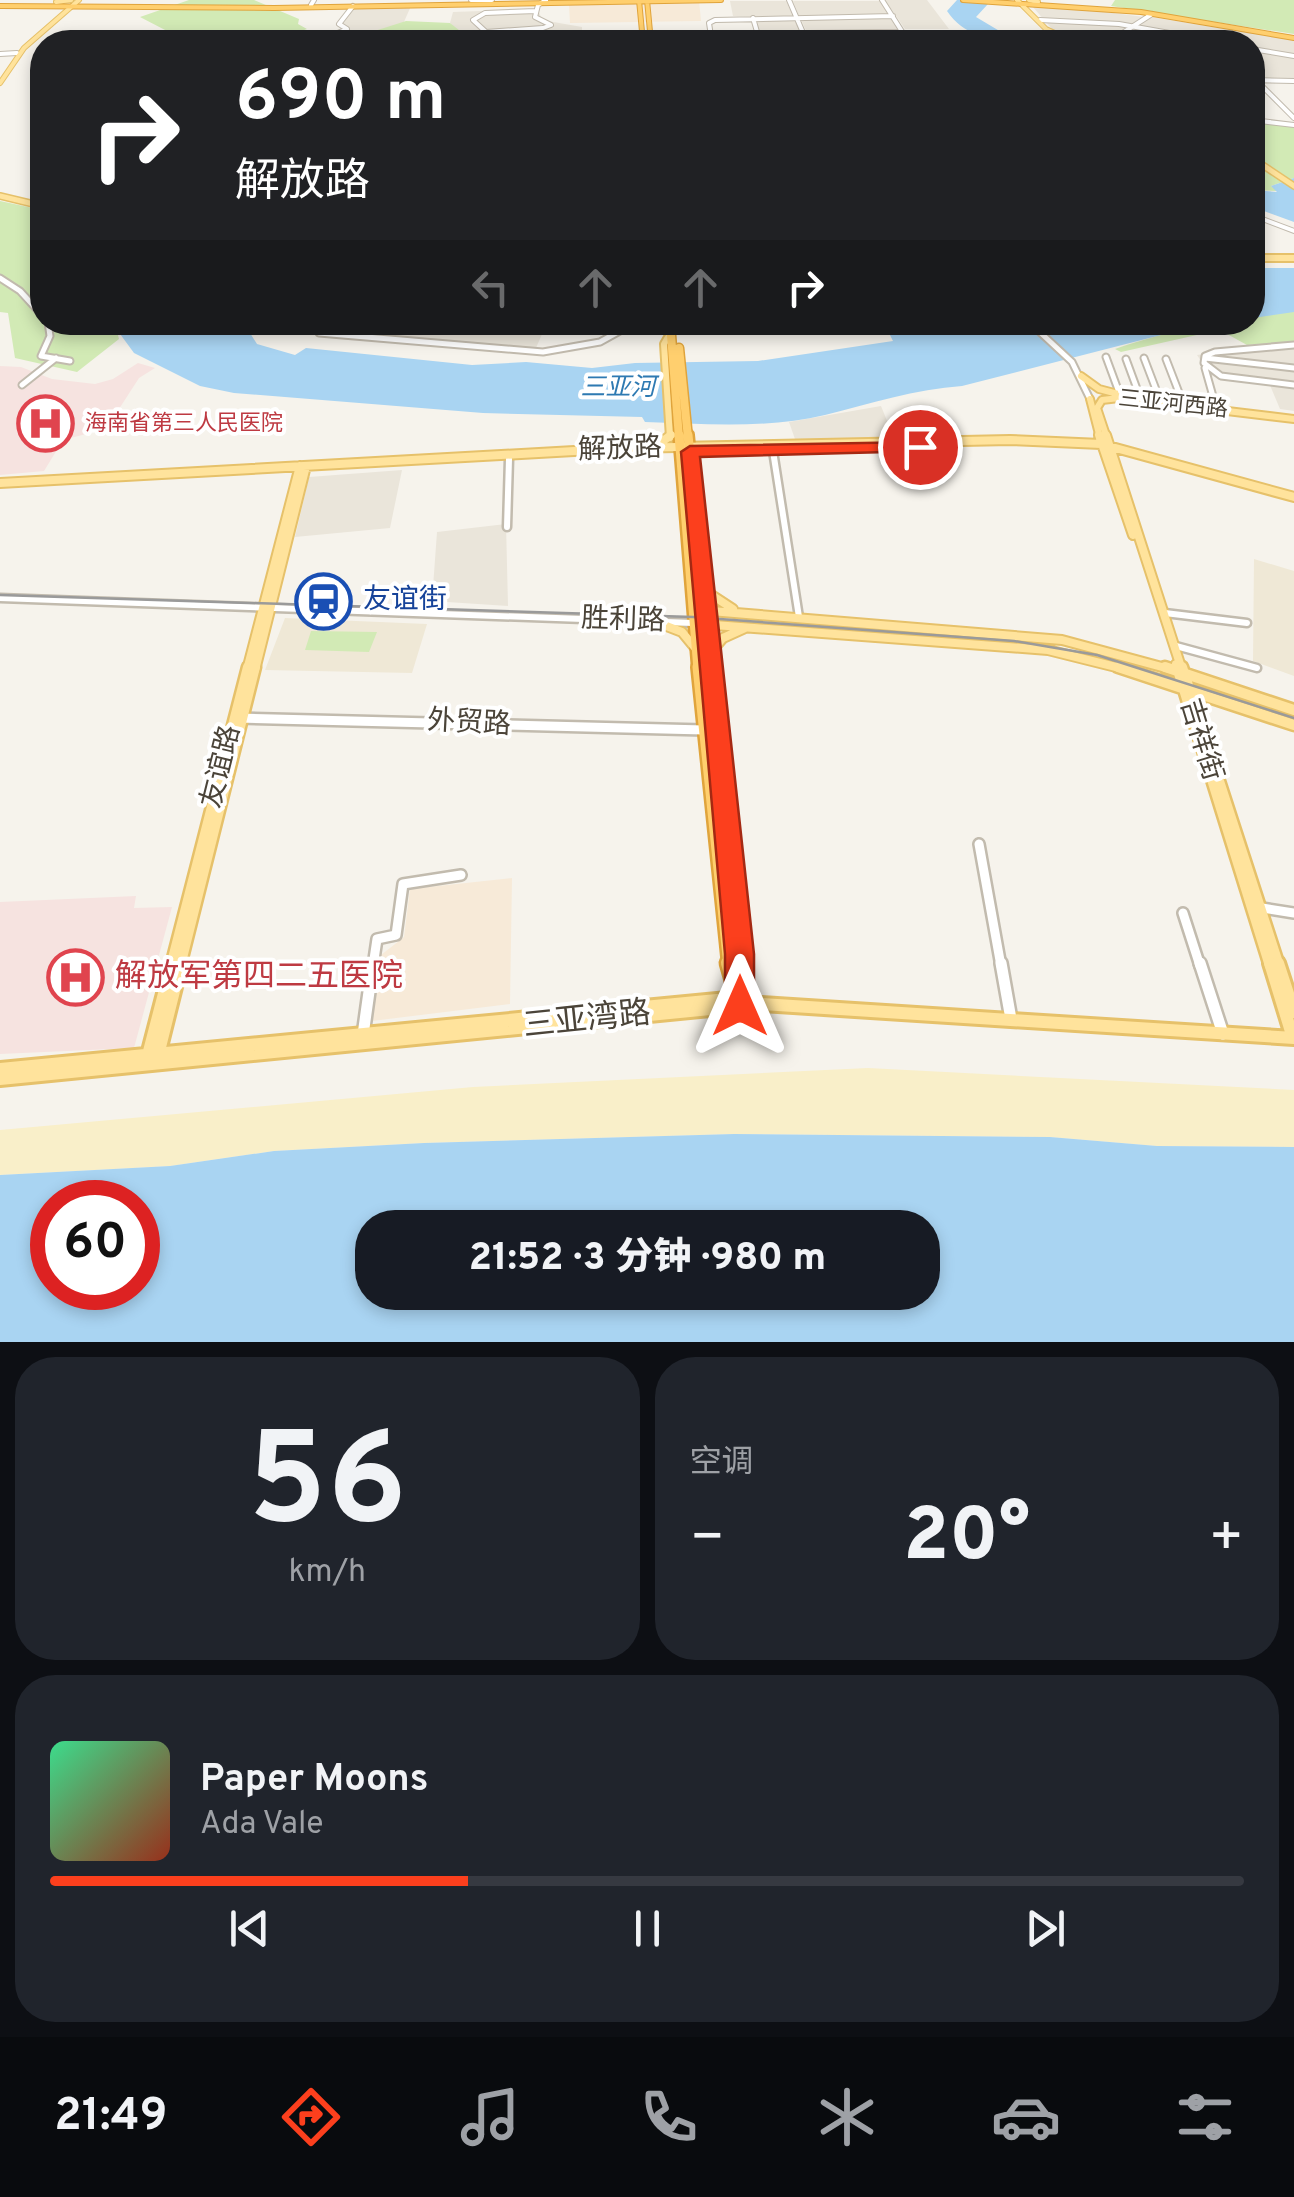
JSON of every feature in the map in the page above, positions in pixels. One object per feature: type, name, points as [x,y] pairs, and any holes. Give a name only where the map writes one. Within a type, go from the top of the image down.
[{"type":"highway","points":[[78,2],[353,6],[594,0]]},
{"type":"highway","points":[[0,5],[721,0]]},
{"type":"highway","points":[[964,0],[1022,1],[1152,14],[1251,30]]},
{"type":"highway","points":[[1002,0],[1137,10],[1253,30]]},
{"type":"highway","points":[[643,3],[643,30]]},
{"type":"highway","points":[[643,3],[649,30]]},
{"type":"highway","points":[[1265,32],[1294,37]]},
{"type":"highway","points":[[1265,32],[1294,37]]},
{"type":"highway","points":[[673,335],[680,430],[711,652],[740,954],[739,1002]]},
{"type":"highway","points":[[685,450],[692,610],[726,956],[739,1002]]},
{"type":"main road","points":[[1022,1],[1051,30]]},
{"type":"main road","points":[[1022,1],[1046,30]]},
{"type":"main road","points":[[42,30],[78,2]]},
{"type":"main road","points":[[45,30],[78,2]]},
{"type":"main road","points":[[54,3],[62,6],[63,11]]},
{"type":"main road","points":[[0,80],[17,53],[30,41]]},
{"type":"main road","points":[[0,80],[30,43]]},
{"type":"main road","points":[[1265,166],[1294,184]]},
{"type":"main road","points":[[0,195],[30,202]]},
{"type":"main road","points":[[1265,257],[1294,257]]},
{"type":"main road","points":[[652,448],[680,430],[672,349]]},
{"type":"main road","name":"三亚河西路","points":[[1080,374],[1106,392],[1120,395],[1294,418]]},
{"type":"main road","name":"三亚河西路","points":[[1090,398],[1106,448]]},
{"type":"main road","name":"三亚河西路","points":[[1106,448],[1097,408],[1108,398],[1294,418]]},
{"type":"main road","name":"解放路","points":[[302,469],[685,450],[1010,440],[1106,448],[1294,499]]},
{"type":"main road","name":"解放路","points":[[0,486],[652,448],[1106,448]]},
{"type":"main road","name":"吉祥街","points":[[1106,448],[1166,613],[1182,673]]},
{"type":"main road","name":"吉祥街","points":[[1106,448],[1294,1012]]},
{"type":"main road","name":"友谊路","points":[[151,1062],[302,469]]},
{"type":"main road","points":[[704,590],[718,602],[745,613]]},
{"type":"main road","name":"胜利路","points":[[692,610],[1043,638],[1109,650],[1294,710]]},
{"type":"main road","points":[[656,622],[682,632],[696,649]]},
{"type":"main road","name":"胜利路","points":[[694,623],[1048,650],[1102,662],[1294,725]]},
{"type":"main road","points":[[711,652],[723,638],[750,627]]},
{"type":"main road","name":"吉祥街","points":[[1188,690],[1294,1038]]},
{"type":"main road","name":"三亚湾路","points":[[0,1069],[151,1062],[739,1002]]},
{"type":"main road","name":"三亚湾路","points":[[0,1079],[363,1036],[739,1002],[1294,1038]]},
{"type":"street","points":[[471,1],[492,0]]},
{"type":"street","points":[[788,0],[802,30]]},
{"type":"street","points":[[882,0],[901,30]]},
{"type":"street","points":[[528,30],[551,24],[535,18],[538,4],[544,1]]},
{"type":"street","points":[[347,30],[339,24],[353,6]]},
{"type":"street","points":[[484,30],[474,20],[485,13],[536,11]]},
{"type":"street","points":[[1127,30],[1152,14]]},
{"type":"street","points":[[710,30],[709,22],[713,20],[893,16]]},
{"type":"street","points":[[753,18],[756,30]]},
{"type":"street","points":[[1040,20],[1155,30]]},
{"type":"street","points":[[1265,50],[1294,56]]},
{"type":"street","points":[[0,54],[17,53]]},
{"type":"street","points":[[1265,79],[1294,80]]},
{"type":"street","points":[[1265,90],[1294,122]]},
{"type":"street","points":[[1265,121],[1294,122]]},
{"type":"street","points":[[1265,220],[1294,231]]},
{"type":"street","points":[[0,278],[30,301]]},
{"type":"street","points":[[50,335],[41,356],[70,361]]},
{"type":"street","points":[[343,335],[544,352],[600,342],[613,335]]},
{"type":"street","points":[[1044,335],[1063,351],[1080,374],[1090,398]]},
{"type":"street","points":[[1202,360],[1215,352],[1294,345]]},
{"type":"street","points":[[1106,356],[1120,395]]},
{"type":"street","points":[[22,385],[56,358]]},
{"type":"street","points":[[1144,358],[1160,400]]},
{"type":"street","points":[[1126,359],[1140,397]]},
{"type":"street","points":[[1166,359],[1183,403]]},
{"type":"street","points":[[1202,360],[1294,368]]},
{"type":"street","points":[[1202,360],[1221,376],[1294,384]]},
{"type":"street","points":[[1202,360],[1216,407]]},
{"type":"street","points":[[773,451],[799,616]]},
{"type":"street","points":[[507,527],[510,459]]},
{"type":"street","name":"胜利路","points":[[0,598],[694,623]]},
{"type":"street","points":[[1166,613],[1247,623]]},
{"type":"street","points":[[1176,646],[1257,668]]},
{"type":"street","name":"外贸路","points":[[239,718],[704,730]]},
{"type":"street","points":[[979,844],[1011,1019]]},
{"type":"street","points":[[363,1036],[377,940],[396,935],[403,884],[462,875]]},
{"type":"street","points":[[1262,908],[1294,913]]},
{"type":"street","points":[[1183,913],[1222,1034]]},
{"type":"shaded area","points":[[699,0],[701,21],[570,23],[569,5]]},
{"type":"shaded area","points":[[885,0],[927,0],[949,29],[905,29]]},
{"type":"shaded area","points":[[730,1],[786,1],[799,30],[758,30],[755,18],[766,17],[733,16]]},
{"type":"shaded area","points":[[793,1],[880,1],[898,30],[806,30],[800,17],[819,16],[799,16]]},
{"type":"shaded area","points":[[411,6],[403,24],[383,30],[348,30],[341,23],[356,7]]},
{"type":"shaded area","points":[[1032,6],[1144,17],[1122,30],[1053,30]]},
{"type":"shaded area","points":[[538,9],[542,20],[582,30],[456,30],[450,23],[453,12]]},
{"type":"shaded area","points":[[1151,17],[1232,30],[1131,30]]},
{"type":"shaded area","points":[[1265,35],[1294,40],[1294,79],[1265,79]]},
{"type":"shaded area","points":[[398,335],[542,335],[535,350],[395,339]]},
{"type":"shaded area","points":[[1294,342],[1294,411],[1280,409],[1269,383],[1211,376],[1197,355]]},
{"type":"shaded area","name":"海南省第三人民医院","points":[[138,363],[155,368],[139,378],[117,412],[99,414],[86,434],[63,440],[44,471],[0,475],[0,366],[21,367],[52,379],[95,384],[113,379]]},
{"type":"shaded area","points":[[881,406],[894,438],[796,442],[789,422]]},
{"type":"shaded area","points":[[402,470],[390,528],[295,537],[309,477]]},
{"type":"shaded area","points":[[506,524],[508,606],[432,601],[437,532]]},
{"type":"shaded area","points":[[1254,559],[1294,571],[1294,676],[1253,661]]},
{"type":"shaded area","points":[[285,618],[427,624],[412,673],[265,670]]},
{"type":"shaded area","points":[[512,878],[510,1004],[372,1021],[381,955],[404,937],[410,889]]},
{"type":"shaded area","name":"解放军第四二五医院","points":[[136,896],[134,908],[172,907],[134,1048],[0,1054],[0,902]]},
{"type":"green space","points":[[189,0],[254,0],[299,19],[298,24],[307,29],[165,30],[140,17]]},
{"type":"green space","points":[[1115,0],[1294,0],[1294,34],[1111,6]]},
{"type":"green space","points":[[406,21],[450,23],[459,30],[378,30]]},
{"type":"green space","points":[[1265,123],[1294,127],[1294,178],[1271,186],[1278,191],[1265,190]]},
{"type":"green space","points":[[0,201],[30,207],[30,335],[118,335],[119,339],[77,372],[15,358],[8,313],[0,312]]},
{"type":"green space","points":[[1294,310],[1294,342],[1247,345],[1229,335],[1265,335],[1265,314]]},
{"type":"green space","points":[[1197,335],[1121,352],[1115,349],[1149,338]]},
{"type":"green space","points":[[311,631],[377,632],[369,652],[305,650]]},
{"type":"sand","points":[[868,1068],[1294,1090],[1294,1147],[1156,1146],[1050,1137],[734,1134],[274,1151],[170,1166],[0,1175],[0,1130],[473,1087]]},
{"type":"water","points":[[957,0],[986,0],[988,4],[976,17],[998,30],[967,30],[947,11]]},
{"type":"water","points":[[1294,178],[1294,222],[1265,211],[1265,191],[1277,192],[1271,186]]},
{"type":"water","points":[[1265,268],[1294,268],[1294,312],[1265,316]]},
{"type":"water","name":"三亚河","points":[[121,335],[251,335],[257,344],[295,355],[306,348],[472,365],[526,362],[592,368],[635,363],[758,361],[893,341],[890,335],[1161,335],[962,386],[825,415],[735,424],[483,413],[234,393],[200,386],[134,353]]},
{"type":"water","points":[[734,1134],[1050,1137],[1157,1146],[1294,1147],[1294,1342],[0,1342],[0,1175],[170,1166],[274,1151]]},
{"type":"tram line","points":[[0,595],[693,617],[1014,641],[1097,655],[1294,718]]},
{"type":"place","name":"海南省第三人民医院","points":[[46,424]]},
{"type":"place","name":"友谊街","points":[[324,601]]},
{"type":"place","name":"解放军第四二五医院","points":[[76,978]]},
{"type":"route","points":[[740,1006],[740,954],[690,452],[920,447]]}]
